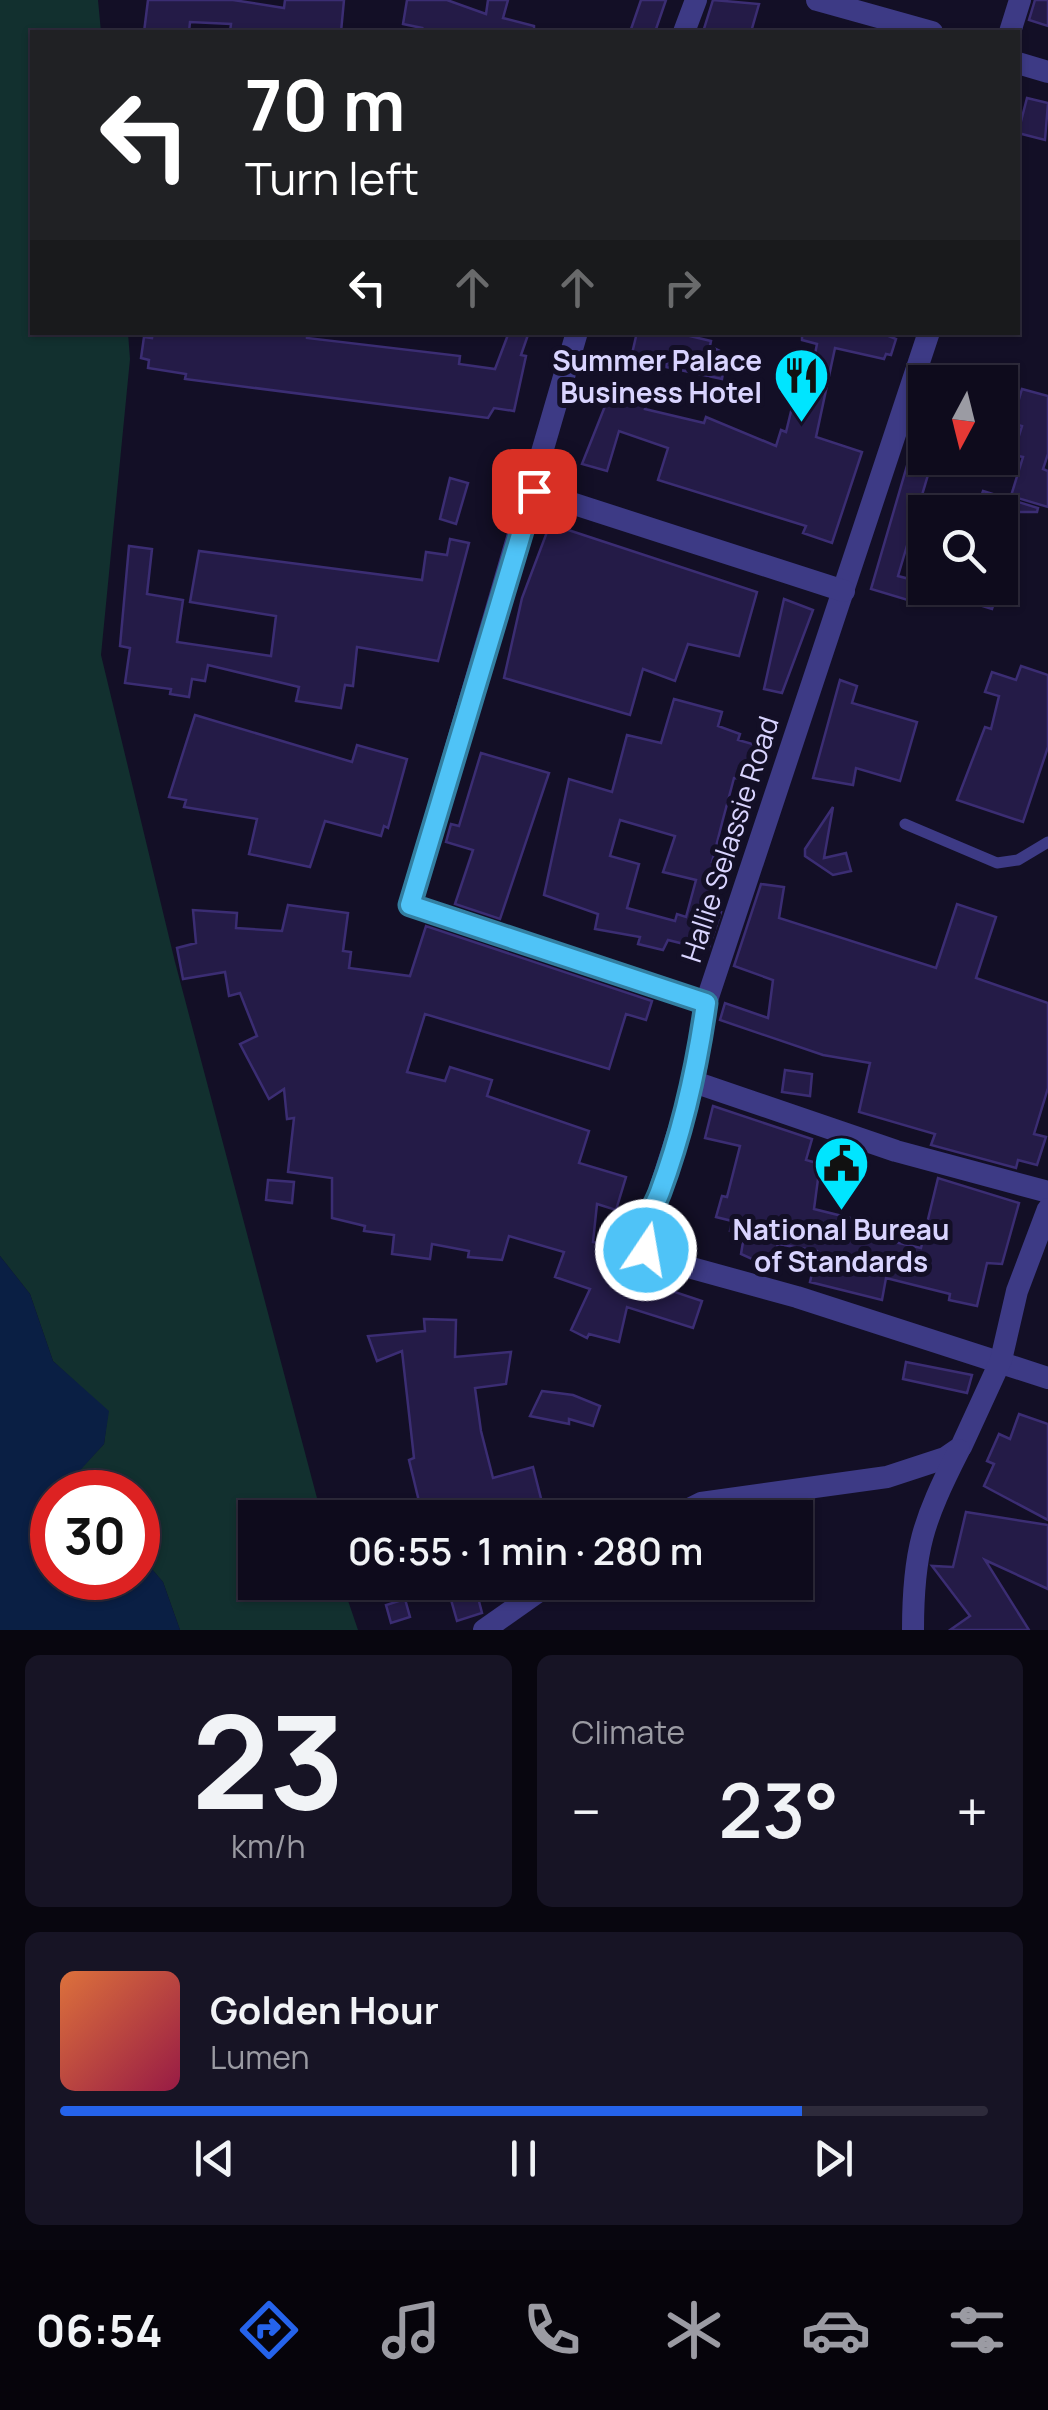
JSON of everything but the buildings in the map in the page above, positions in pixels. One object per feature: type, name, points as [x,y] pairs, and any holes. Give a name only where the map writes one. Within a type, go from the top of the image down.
[{"type":"street","points":[[685,30],[696,0]]},
{"type":"street","points":[[816,0],[925,30]]},
{"type":"street","points":[[1011,30],[1020,0]]},
{"type":"street","points":[[1020,66],[1048,72]]},
{"type":"street","points":[[576,335],[534,491],[410,905],[706,1003]]},
{"type":"street","name":"Hallie Selassie Road","points":[[928,335],[706,1003],[694,1082],[642,1234],[652,1257],[1001,1360],[1048,1378]]},
{"type":"street","points":[[534,491],[844,591]]},
{"type":"street","points":[[694,1082],[896,1152],[1048,1192]]},
{"type":"street","points":[[914,1630],[914,1563],[922,1529],[1001,1360],[1017,1292],[1048,1209]]},
{"type":"street","points":[[722,1500],[887,1477],[945,1458],[961,1447]]},
{"type":"street","points":[[484,1630],[526,1600]]},
{"type":"lane","points":[[905,824],[997,863],[1018,860],[1048,842]]},
{"type":"green space","points":[[0,0],[98,0],[101,30],[30,30],[30,335],[128,335],[130,359],[101,655],[175,962],[317,1500],[238,1500],[238,1600],[348,1600],[358,1630],[180,1630],[160,1579],[160,1470],[80,1470],[104,1444],[108,1412],[53,1361],[30,1294],[0,1256]]},
{"type":"water","points":[[0,1256],[30,1294],[53,1361],[109,1411],[104,1444],[80,1470],[30,1470],[30,1600],[160,1600],[160,1579],[180,1630],[0,1630]]},
{"type":"place","name":"Summer Palace Business Hotel","points":[[801,425]]},
{"type":"place","name":"National Bureau of Standards","points":[[841,1212]]},
{"type":"route","points":[[534,491],[410,905],[706,1003],[694,1082],[660,1193],[642,1234],[646,1250]]}]
